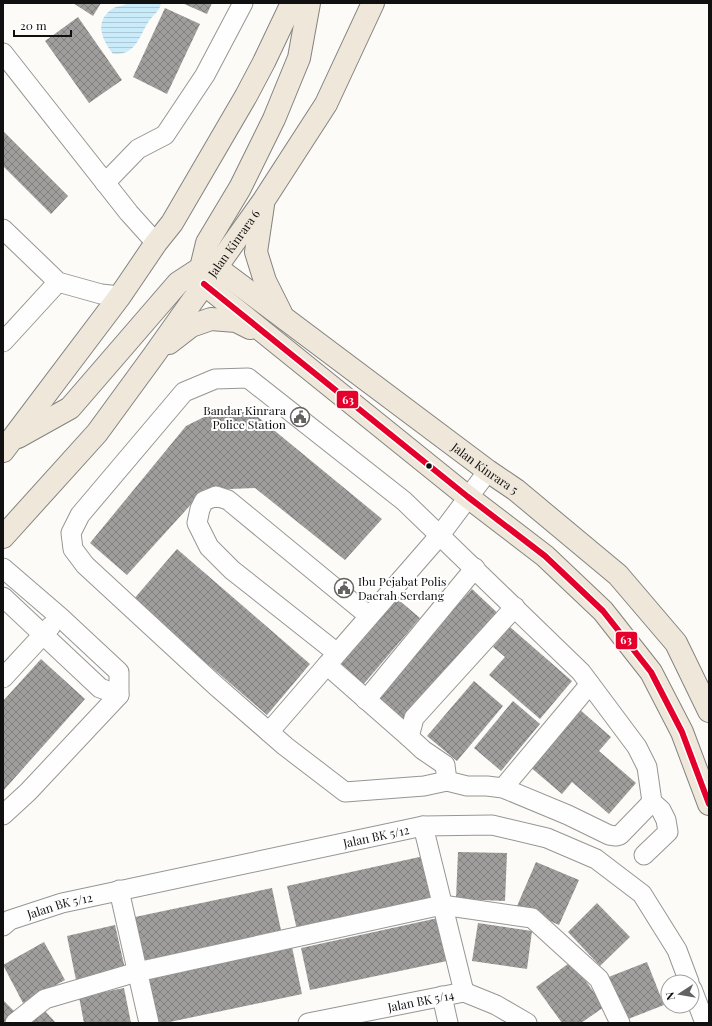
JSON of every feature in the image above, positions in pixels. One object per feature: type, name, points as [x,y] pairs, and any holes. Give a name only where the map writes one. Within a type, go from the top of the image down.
[{"type":"main road","points":[[7,446],[120,296],[156,243],[172,223],[246,96],[292,3]]},
{"type":"main road","points":[[309,3],[299,58],[294,72],[274,119],[240,188],[207,243],[207,273],[271,338],[468,497],[545,556],[603,611],[651,672],[682,732],[709,804]]},
{"type":"main road","name":"Jalan Kinrara 6","points":[[3,537],[97,432],[154,355],[207,273],[264,200],[326,104],[373,3]]},
{"type":"main road","points":[[264,200],[256,252],[265,281],[282,316]]},
{"type":"main road","points":[[7,446],[70,408],[178,283],[207,273]]},
{"type":"main road","name":"Jalan Kinrara 5","points":[[207,273],[282,316],[488,471],[516,490],[618,575],[676,643],[709,711]]},
{"type":"main road","points":[[154,355],[191,326],[212,319],[236,321],[271,338]]},
{"type":"street","points":[[106,183],[138,149],[165,135],[206,75],[243,3]]},
{"type":"street","points":[[3,53],[129,213],[156,243]]},
{"type":"street","points":[[3,229],[58,282],[101,294],[120,296]]},
{"type":"street","points":[[3,342],[58,282]]},
{"type":"street","points":[[644,855],[668,832],[666,820],[661,810],[652,802],[647,767],[637,748],[581,672],[404,501],[248,378],[215,379],[184,392],[80,515],[71,533],[73,549],[85,565],[215,685],[269,732],[345,792],[424,786],[447,781],[467,786],[503,788],[609,835],[616,836],[620,835],[652,802]]},
{"type":"street","points":[[269,732],[440,535],[488,471]]},
{"type":"street","points":[[369,616],[228,500],[216,496],[204,501],[200,509],[197,523],[210,547],[232,570],[332,659],[366,700],[423,750],[445,766],[447,781]]},
{"type":"street","points":[[3,568],[60,617],[119,672],[118,695],[28,792],[3,815]]},
{"type":"street","points":[[366,700],[475,568]]},
{"type":"street","points":[[3,597],[100,688],[118,695]]},
{"type":"street","points":[[409,738],[414,718],[515,607]]},
{"type":"street","points":[[3,678],[60,617]]},
{"type":"street","points":[[503,788],[590,684]]},
{"type":"street","name":"Jalan BK 5/12","points":[[3,926],[10,920],[62,902],[423,826],[492,825],[547,838],[596,858],[642,894],[677,950],[686,974]]},
{"type":"street","points":[[423,826],[464,992]]},
{"type":"street","points":[[119,890],[149,1023]]},
{"type":"street","points":[[15,1023],[45,999],[137,972],[442,906],[532,918],[599,979],[620,1023]]},
{"type":"street","name":"Jalan BK 5/14","points":[[308,1023],[370,1017],[442,996],[464,992],[496,1005],[527,1023]]},
{"type":"street","points":[[442,996],[448,1023]]},
{"type":"water","points":[[130,3],[161,3],[136,44],[127,52],[113,54],[103,37],[101,26],[103,20],[106,14],[112,9]]},
{"type":"building","points":[[73,3],[101,3],[93,16]]},
{"type":"building","points":[[182,3],[212,3],[207,14]]},
{"type":"building","points":[[165,8],[200,24],[167,94],[133,77]]},
{"type":"building","points":[[78,17],[122,80],[89,103],[45,41]]},
{"type":"building","points":[[3,131],[68,196],[51,214],[3,166]]},
{"type":"building","points":[[228,411],[253,413],[382,519],[345,560],[255,488],[204,490],[127,575],[90,543],[186,426],[210,414]]},
{"type":"building","points":[[177,549],[310,664],[267,715],[133,600]]},
{"type":"building","points":[[472,589],[502,617],[404,725],[374,698]]},
{"type":"building","points":[[394,596],[420,618],[362,686],[336,664]]},
{"type":"building","points":[[510,627],[572,681],[540,719],[489,675],[505,657],[493,647]]},
{"type":"building","points":[[41,659],[85,699],[3,791],[3,701]]},
{"type":"building","points":[[474,681],[503,706],[457,761],[427,736]]},
{"type":"building","points":[[513,701],[540,724],[501,771],[474,748]]},
{"type":"building","points":[[578,708],[611,737],[599,751],[636,783],[609,814],[572,782],[562,794],[529,766]]},
{"type":"building","points":[[458,852],[507,853],[505,901],[456,899]]},
{"type":"building","points":[[424,856],[433,900],[297,930],[287,886]]},
{"type":"building","points":[[536,862],[579,880],[559,925],[517,906]]},
{"type":"building","points":[[272,888],[282,935],[145,965],[135,917]]},
{"type":"building","points":[[597,903],[630,937],[600,966],[568,932]]},
{"type":"building","points":[[438,918],[447,961],[310,990],[301,948]]},
{"type":"building","points":[[478,923],[532,931],[527,969],[472,961]]},
{"type":"building","points":[[115,925],[125,969],[76,980],[67,936]]},
{"type":"building","points":[[44,942],[65,980],[23,1003],[3,965]]},
{"type":"building","points":[[292,947],[302,994],[165,1023],[156,1023],[147,977]]},
{"type":"building","points":[[572,961],[604,1007],[581,1023],[562,1023],[536,987]]},
{"type":"building","points":[[647,962],[660,995],[660,1007],[623,1021],[606,978]]},
{"type":"building","points":[[124,988],[131,1023],[84,1023],[79,997]]},
{"type":"building","points":[[3,1000],[16,1013],[6,1023],[3,1023]]},
{"type":"building","points":[[45,1011],[56,1023],[31,1023]]},
{"type":"transit line","name":"63","points":[[204,284],[468,497],[545,556],[603,611],[651,672],[682,732],[709,804]]},
{"type":"place","name":"Bandar Kinrara Police Station","points":[[300,417]]},
{"type":"place","name":"Ibu Pejabat Polis Daerah Serdang","points":[[344,588]]}]
